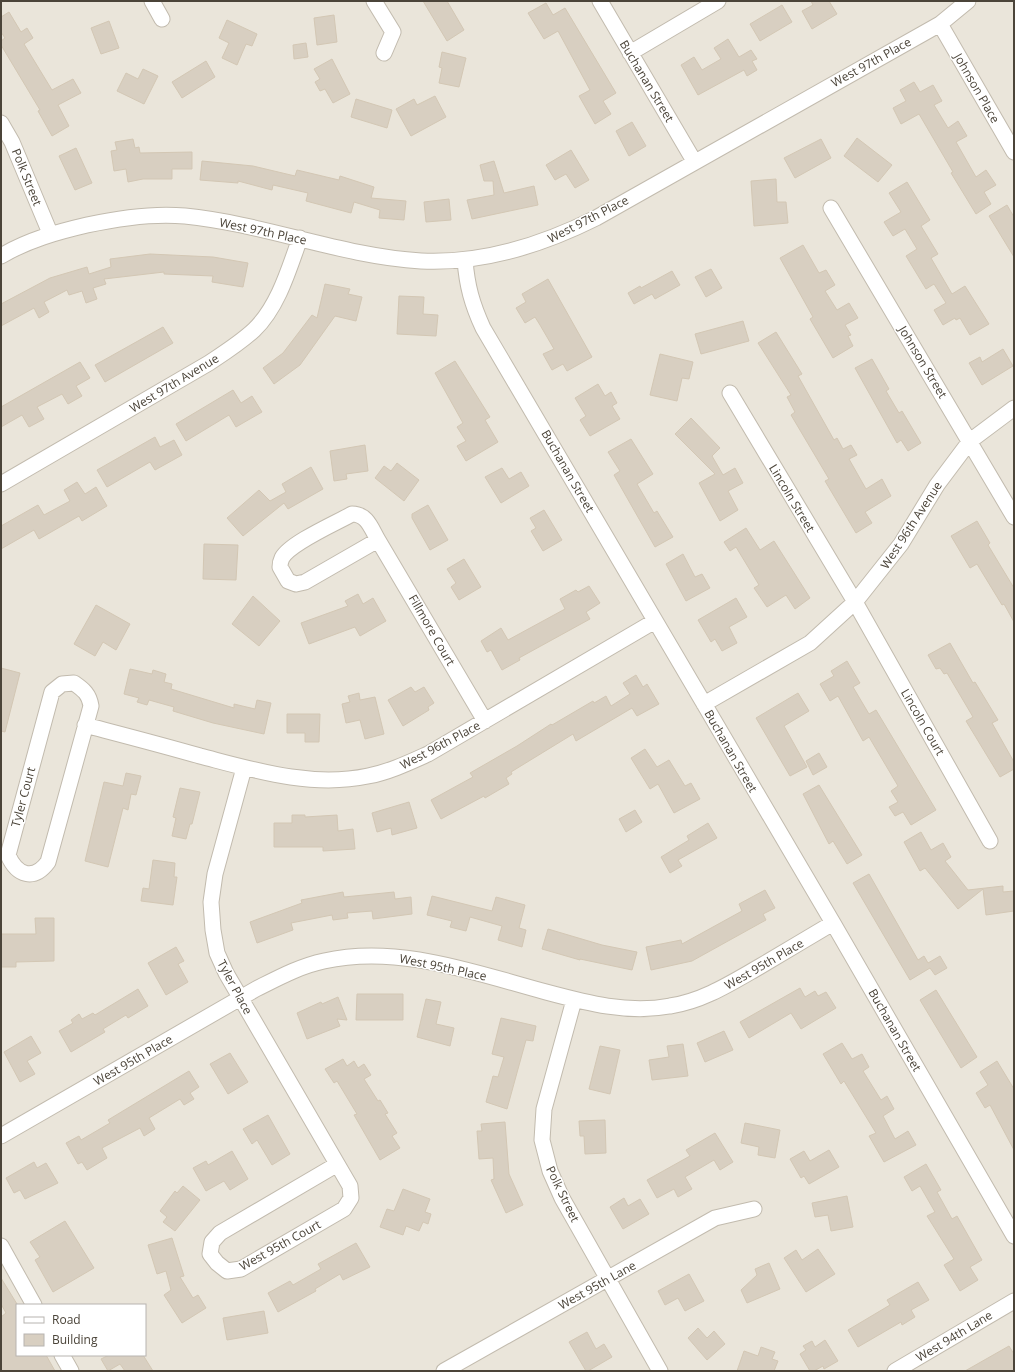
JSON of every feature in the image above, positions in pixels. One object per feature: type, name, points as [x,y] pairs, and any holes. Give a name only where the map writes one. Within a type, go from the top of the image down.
[{"type":"street","points":[[152,1],[162,19]]},
{"type":"street","points":[[374,1],[393,32],[384,53]]},
{"type":"street","name":"Buchanan Street","points":[[600,1],[694,161]]},
{"type":"street","points":[[630,53],[718,1]]},
{"type":"street","name":"West 97th Place","points":[[1,256],[13,249],[50,233],[126,217],[184,216],[238,223],[374,256],[422,261],[466,260],[531,246],[565,234],[940,24],[968,1]]},
{"type":"street","name":"Johnson Place","points":[[940,24],[1014,152]]},
{"type":"street","name":"Polk Street","points":[[1,123],[12,142],[50,233]]},
{"type":"street","name":"Johnson Street","points":[[831,208],[1014,517]]},
{"type":"street","name":"West 97th Avenue","points":[[1,484],[209,363],[232,348],[254,330],[272,306],[288,274],[300,238]]},
{"type":"street","name":"Buchanan Street","points":[[466,260],[467,284],[475,311],[483,328],[833,923],[1014,1236]]},
{"type":"street","name":"Lincoln Street","points":[[730,393],[855,602]]},
{"type":"street","name":"West 96th Avenue","points":[[704,704],[810,643],[855,602],[901,544],[937,485],[970,441],[1014,408]]},
{"type":"street","name":"Fillmore Court","points":[[378,540],[305,582],[296,584],[288,581],[280,567],[282,558],[289,549],[352,514],[359,514],[366,519],[485,721]]},
{"type":"street","name":"Lincoln Court","points":[[855,602],[990,841]]},
{"type":"street","name":"West 96th Place","points":[[85,725],[244,768],[307,780],[338,780],[368,776],[399,767],[420,757],[485,721],[655,621]]},
{"type":"street","name":"Tyler Court","points":[[74,683],[84,690],[89,697],[91,706],[85,725],[48,862],[42,869],[29,875],[19,872],[12,865],[8,855],[52,692],[62,684],[74,683]]},
{"type":"street","name":"Tyler Place","points":[[244,768],[215,874],[211,902],[213,930],[217,953],[240,998],[336,1165]]},
{"type":"street","name":"West 95th Place","points":[[1,1136],[240,998],[289,973],[324,961],[357,956],[396,956],[469,971],[574,1000],[615,1008],[642,1009],[670,1006],[698,999],[723,988],[833,923]]},
{"type":"street","name":"Polk Street","points":[[574,1000],[544,1109],[542,1140],[550,1171],[562,1198],[660,1371]]},
{"type":"street","name":"West 95th Court","points":[[336,1165],[350,1186],[351,1198],[344,1209],[241,1269],[227,1271],[217,1263],[210,1254],[212,1242],[220,1233],[336,1165]]},
{"type":"street","name":"West 95th Lane","points":[[444,1371],[715,1218],[754,1209]]},
{"type":"street","points":[[1,1246],[33,1304]]},
{"type":"street","name":"West 94th Lane","points":[[895,1371],[1014,1301]]},
{"type":"street","points":[[63,1356],[71,1371]]},
{"type":"shaded area","points":[[1,1],[1014,1],[1014,1371],[1,1371]]},
{"type":"building","points":[[423,1],[447,1],[464,30],[447,41]]},
{"type":"building","points":[[811,1],[829,1],[837,14],[812,29],[802,11],[813,5]]},
{"type":"building","points":[[546,3],[553,15],[565,8],[616,93],[603,101],[611,114],[595,124],[579,96],[590,90],[558,31],[544,39],[528,13]]},
{"type":"building","points":[[782,5],[792,22],[760,41],[750,24]]},
{"type":"building","points":[[9,12],[21,32],[27,28],[33,38],[24,44],[52,90],[73,79],[81,93],[58,105],[69,126],[52,136],[38,111],[40,110],[1,45],[1,41],[5,38],[1,32],[1,17]]},
{"type":"building","points":[[334,15],[337,42],[317,45],[314,18]]},
{"type":"building","points":[[227,20],[257,34],[252,46],[246,44],[237,65],[222,58],[229,43],[219,38]]},
{"type":"building","points":[[109,21],[119,48],[101,54],[91,28]]},
{"type":"building","points":[[728,39],[739,57],[751,50],[757,59],[752,61],[757,70],[747,76],[744,70],[698,95],[681,65],[694,57],[702,70],[721,59],[714,48]]},
{"type":"building","points":[[306,43],[308,57],[294,59],[293,45]]},
{"type":"building","points":[[442,52],[466,58],[459,87],[439,83],[442,68],[439,67]]},
{"type":"building","points":[[332,59],[350,94],[333,103],[325,89],[320,91],[315,82],[320,79],[314,69]]},
{"type":"building","points":[[206,61],[215,77],[182,98],[172,82]]},
{"type":"building","points":[[143,69],[158,76],[144,104],[117,91],[126,73],[138,79]]},
{"type":"building","points":[[914,82],[920,92],[933,85],[942,101],[934,105],[948,128],[958,121],[967,136],[956,142],[976,177],[986,170],[996,185],[984,192],[991,204],[976,214],[951,173],[953,172],[919,114],[901,124],[893,108],[906,101],[900,90]]},
{"type":"building","points":[[435,96],[446,117],[411,136],[396,109],[414,99],[417,105]]},
{"type":"building","points":[[356,99],[392,110],[387,128],[351,117]]},
{"type":"building","points":[[632,122],[646,146],[629,156],[616,131]]},
{"type":"building","points":[[857,138],[892,165],[878,182],[844,156]]},
{"type":"building","points":[[133,139],[135,148],[139,147],[140,153],[192,152],[192,169],[172,169],[172,179],[143,179],[128,182],[126,169],[114,171],[111,151],[117,150],[115,142]]},
{"type":"building","points":[[821,139],[831,158],[795,178],[784,158]]},
{"type":"building","points":[[76,148],[92,183],[75,190],[59,156]]},
{"type":"building","points":[[571,150],[589,180],[575,188],[566,174],[555,180],[546,165]]},
{"type":"building","points":[[202,161],[253,166],[295,176],[297,170],[339,180],[340,176],[374,187],[371,198],[406,201],[404,220],[379,218],[380,210],[354,202],[351,213],[306,201],[308,193],[273,185],[272,190],[238,181],[238,183],[200,180]]},
{"type":"building","points":[[494,161],[504,193],[534,186],[538,205],[472,219],[467,200],[494,195],[493,181],[484,181],[480,165]]},
{"type":"building","points":[[776,179],[777,202],[786,202],[788,223],[754,226],[751,181]]},
{"type":"building","points":[[907,182],[930,220],[921,226],[938,254],[931,258],[952,294],[965,286],[989,324],[970,335],[960,318],[956,320],[955,318],[943,325],[934,310],[946,303],[934,284],[926,289],[906,256],[917,249],[905,229],[893,236],[884,222],[901,212],[889,193]]},
{"type":"building","points":[[449,199],[451,220],[426,222],[424,202]]},
{"type":"building","points":[[1007,205],[1014,217],[1014,257],[989,216]]},
{"type":"building","points":[[803,245],[819,273],[826,270],[835,285],[825,291],[837,310],[849,303],[858,318],[845,325],[851,335],[848,336],[853,346],[833,358],[810,319],[813,317],[780,258]]},
{"type":"building","points":[[150,254],[213,257],[248,263],[243,287],[212,282],[213,276],[164,274],[164,272],[104,279],[106,284],[93,288],[97,299],[86,303],[82,291],[69,295],[67,290],[44,302],[49,312],[39,318],[34,308],[1,326],[1,304],[50,278],[87,267],[89,274],[111,267],[110,259]]},
{"type":"building","points":[[711,269],[722,288],[706,297],[695,277]]},
{"type":"building","points":[[672,271],[680,285],[655,299],[652,294],[634,304],[628,293],[640,286],[641,288]]},
{"type":"building","points":[[548,279],[592,357],[567,371],[563,364],[552,370],[543,354],[554,349],[535,317],[525,323],[516,308],[526,302],[522,294]]},
{"type":"building","points":[[325,284],[350,289],[348,294],[362,297],[356,321],[335,316],[300,365],[274,384],[263,368],[283,353],[312,315],[317,318]]},
{"type":"building","points":[[399,296],[424,297],[423,314],[438,315],[436,336],[397,334]]},
{"type":"building","points":[[743,321],[749,341],[701,354],[695,334]]},
{"type":"building","points":[[163,327],[173,343],[105,382],[95,365]]},
{"type":"building","points":[[776,332],[802,374],[798,376],[834,440],[837,438],[843,449],[851,445],[857,455],[849,459],[866,489],[882,479],[891,496],[865,512],[872,523],[856,533],[825,481],[829,479],[791,415],[795,412],[787,397],[791,395],[758,343]]},
{"type":"building","points":[[1003,349],[1013,366],[982,385],[969,363],[980,357],[982,362]]},
{"type":"building","points":[[660,354],[693,362],[689,379],[682,378],[677,401],[650,395]]},
{"type":"building","points":[[872,359],[889,389],[886,391],[899,413],[902,411],[921,443],[908,451],[901,440],[897,443],[855,368]]},
{"type":"building","points":[[455,361],[490,417],[485,420],[498,442],[466,461],[457,446],[466,441],[457,427],[463,423],[435,373]]},
{"type":"building","points":[[80,362],[90,378],[76,386],[82,396],[68,404],[62,394],[37,407],[44,419],[29,427],[22,415],[1,427],[1,407]]},
{"type":"building","points":[[598,384],[605,396],[611,392],[617,403],[612,406],[620,419],[590,436],[580,420],[586,416],[575,398]]},
{"type":"building","points":[[233,390],[241,403],[252,396],[262,412],[236,427],[229,415],[186,441],[176,424]]},
{"type":"building","points":[[691,418],[720,448],[712,456],[723,475],[735,468],[743,483],[728,491],[738,510],[720,521],[699,483],[715,474],[675,434]]},
{"type":"building","points":[[155,437],[160,447],[174,440],[182,455],[155,470],[150,462],[107,487],[97,470]]},
{"type":"building","points":[[631,439],[653,474],[637,484],[654,513],[657,511],[673,537],[655,547],[614,475],[620,471],[608,452]]},
{"type":"building","points":[[365,445],[368,471],[346,474],[347,479],[334,481],[330,451]]},
{"type":"building","points":[[397,463],[419,480],[404,501],[375,478],[384,466],[391,471]]},
{"type":"building","points":[[311,467],[323,489],[288,509],[284,503],[243,536],[227,518],[259,490],[270,501],[286,492],[282,484]]},
{"type":"building","points":[[502,468],[509,479],[521,472],[529,486],[501,503],[485,477]]},
{"type":"building","points":[[77,482],[85,494],[96,487],[107,506],[82,521],[79,516],[39,539],[34,530],[1,549],[1,526],[38,505],[44,515],[70,501],[64,490]]},
{"type":"building","points":[[428,505],[448,540],[430,550],[412,518],[412,514]]},
{"type":"building","points":[[544,510],[562,540],[543,551],[531,531],[536,528],[530,518]]},
{"type":"building","points":[[977,521],[990,543],[988,545],[1014,588],[1014,622],[1004,604],[1002,605],[977,564],[970,568],[951,536]]},
{"type":"building","points":[[746,528],[760,550],[774,541],[810,598],[795,609],[786,595],[767,607],[754,588],[759,585],[736,547],[730,551],[724,542]]},
{"type":"building","points":[[204,544],[238,545],[236,580],[203,579]]},
{"type":"building","points":[[683,554],[695,577],[702,574],[710,588],[686,601],[666,564]]},
{"type":"building","points":[[464,559],[481,587],[459,600],[451,587],[456,583],[447,569]]},
{"type":"building","points":[[589,586],[600,603],[586,612],[590,619],[519,658],[520,660],[502,670],[491,650],[487,652],[481,641],[501,628],[508,640],[565,609],[560,599],[576,590],[578,592]]},
{"type":"building","points":[[358,594],[363,604],[373,598],[386,621],[360,636],[355,627],[309,644],[301,623],[348,606],[345,601]]},
{"type":"building","points":[[253,596],[280,621],[259,646],[232,624]]},
{"type":"building","points":[[736,598],[747,617],[729,627],[737,643],[722,651],[715,639],[711,642],[698,620]]},
{"type":"building","points":[[96,605],[130,624],[116,650],[103,642],[95,656],[74,644]]},
{"type":"building","points":[[950,643],[973,683],[975,682],[998,720],[992,723],[1014,762],[1014,769],[1000,777],[966,721],[973,717],[947,673],[944,674],[940,668],[936,669],[928,655]]},
{"type":"building","points":[[847,661],[860,683],[853,687],[869,714],[876,710],[936,810],[911,825],[903,812],[895,816],[889,807],[898,802],[891,791],[898,786],[869,737],[863,741],[838,696],[830,701],[820,684],[834,676],[831,671]]},
{"type":"building","points":[[1,668],[20,673],[5,732],[1,731]]},
{"type":"building","points":[[130,669],[152,674],[153,670],[166,674],[164,682],[172,684],[171,689],[234,708],[234,704],[255,709],[257,700],[271,703],[264,734],[213,723],[173,711],[174,707],[149,700],[147,705],[137,702],[139,698],[124,694]]},
{"type":"building","points":[[636,675],[643,687],[647,684],[659,704],[637,716],[632,708],[576,741],[573,734],[511,772],[512,774],[506,778],[509,784],[485,798],[484,796],[441,819],[431,800],[473,777],[470,773],[517,746],[551,724],[552,725],[593,701],[594,703],[606,696],[611,706],[630,694],[623,683]]},
{"type":"building","points":[[411,687],[415,692],[424,687],[434,703],[428,707],[429,710],[403,726],[388,700]]},
{"type":"building","points":[[359,693],[360,700],[375,697],[384,734],[365,739],[360,720],[346,723],[342,704],[350,702],[348,696]]},
{"type":"building","points":[[798,693],[809,711],[784,726],[807,767],[790,776],[756,718]]},
{"type":"building","points":[[287,714],[320,714],[319,742],[305,742],[305,733],[287,733]]},
{"type":"building","points":[[645,749],[657,767],[669,760],[685,786],[691,783],[700,799],[674,813],[658,784],[650,789],[631,758]]},
{"type":"building","points":[[819,753],[827,767],[813,775],[806,761]]},
{"type":"building","points":[[126,773],[141,776],[136,795],[131,794],[128,810],[123,808],[108,867],[85,861],[104,782],[123,786]]},
{"type":"building","points":[[819,785],[862,855],[847,864],[833,841],[829,844],[803,794]]},
{"type":"building","points":[[180,788],[200,792],[192,824],[190,824],[186,839],[172,836],[176,818],[173,817]]},
{"type":"building","points":[[409,802],[417,828],[392,835],[391,828],[377,832],[372,813]]},
{"type":"building","points":[[635,810],[642,822],[626,832],[619,819]]},
{"type":"building","points":[[292,815],[305,815],[305,817],[337,815],[338,831],[353,829],[355,849],[323,851],[323,847],[274,847],[274,823],[292,823]]},
{"type":"building","points":[[708,823],[717,838],[678,860],[682,866],[670,873],[661,857],[689,840],[687,836]]},
{"type":"building","points":[[921,832],[931,850],[943,843],[951,857],[945,861],[968,890],[1003,886],[1003,892],[1014,891],[1014,911],[986,915],[983,889],[958,909],[925,868],[920,871],[904,842]]},
{"type":"building","points":[[153,860],[175,863],[174,877],[177,877],[173,905],[141,901],[143,888],[149,889]]},
{"type":"building","points":[[869,874],[918,960],[924,956],[928,963],[940,956],[947,968],[935,975],[930,968],[910,980],[853,883]]},
{"type":"building","points":[[765,890],[775,908],[763,914],[766,920],[692,961],[651,970],[646,947],[681,940],[682,944],[742,911],[739,904]]},
{"type":"building","points":[[343,892],[344,897],[394,892],[395,899],[411,897],[412,914],[373,919],[372,911],[347,913],[348,918],[333,920],[332,915],[291,923],[293,930],[257,943],[250,922],[302,903],[301,900]]},
{"type":"building","points":[[432,896],[492,911],[496,897],[525,905],[519,928],[526,930],[522,947],[498,940],[502,926],[470,917],[466,931],[450,927],[452,921],[427,915]]},
{"type":"building","points":[[35,918],[54,918],[54,961],[16,962],[16,967],[1,967],[1,934],[36,934]]},
{"type":"building","points":[[548,929],[602,945],[637,952],[632,970],[580,960],[542,949]]},
{"type":"building","points":[[176,947],[184,961],[178,964],[188,982],[166,995],[148,963]]},
{"type":"building","points":[[800,988],[805,997],[815,991],[818,996],[826,992],[836,1008],[801,1029],[791,1013],[749,1038],[740,1022]]},
{"type":"building","points":[[138,989],[148,1006],[128,1018],[126,1015],[103,1029],[105,1032],[71,1052],[59,1031],[73,1023],[71,1020],[79,1014],[82,1019],[93,1013],[95,1015]]},
{"type":"building","points":[[936,990],[977,1057],[961,1068],[920,1000]]},
{"type":"building","points":[[357,994],[403,994],[403,1020],[356,1020]]},
{"type":"building","points":[[338,997],[347,1020],[337,1019],[340,1026],[307,1039],[297,1013],[321,1002],[322,1004]]},
{"type":"building","points":[[426,999],[441,1002],[436,1024],[454,1028],[450,1046],[417,1037]]},
{"type":"building","points":[[501,1018],[536,1026],[533,1041],[526,1040],[507,1109],[486,1102],[493,1076],[498,1077],[504,1057],[492,1054]]},
{"type":"building","points":[[724,1031],[733,1050],[705,1062],[697,1043]]},
{"type":"building","points":[[31,1036],[41,1053],[27,1061],[35,1074],[20,1082],[4,1052]]},
{"type":"building","points":[[842,1043],[852,1059],[862,1054],[869,1067],[863,1071],[881,1100],[887,1096],[894,1109],[883,1116],[895,1139],[908,1131],[916,1145],[884,1162],[869,1136],[876,1133],[844,1081],[841,1084],[823,1054]]},
{"type":"building","points":[[683,1044],[688,1076],[652,1080],[649,1060],[669,1057],[667,1046]]},
{"type":"building","points":[[600,1046],[620,1050],[610,1094],[589,1089]]},
{"type":"building","points":[[230,1053],[248,1082],[228,1094],[210,1064]]},
{"type":"building","points":[[343,1059],[347,1066],[354,1061],[358,1068],[364,1064],[371,1075],[364,1079],[378,1101],[380,1100],[388,1113],[385,1114],[397,1133],[392,1136],[400,1148],[380,1160],[354,1115],[357,1114],[337,1081],[334,1083],[325,1069]]},
{"type":"building","points":[[997,1061],[1014,1089],[1014,1150],[990,1105],[985,1108],[976,1093],[988,1085],[980,1072]]},
{"type":"building","points":[[189,1071],[199,1087],[190,1093],[194,1099],[184,1105],[180,1099],[149,1118],[155,1129],[144,1136],[140,1128],[102,1148],[107,1158],[87,1170],[82,1162],[78,1164],[66,1143],[79,1136],[81,1140],[110,1123],[108,1120]]},
{"type":"building","points":[[268,1115],[290,1154],[272,1165],[257,1140],[252,1144],[243,1129]]},
{"type":"building","points":[[605,1120],[606,1153],[585,1154],[584,1136],[580,1136],[579,1121]]},
{"type":"building","points":[[505,1122],[509,1174],[523,1205],[506,1213],[491,1180],[494,1179],[493,1158],[479,1159],[477,1131],[482,1131],[481,1124]]},
{"type":"building","points":[[745,1123],[780,1130],[775,1158],[758,1155],[759,1147],[741,1143]]},
{"type":"building","points":[[715,1133],[733,1162],[720,1170],[714,1160],[685,1177],[692,1189],[678,1197],[674,1189],[657,1198],[647,1180],[690,1156],[686,1150]]},
{"type":"building","points":[[829,1150],[839,1167],[809,1184],[804,1176],[801,1178],[790,1159],[804,1151],[810,1161]]},
{"type":"building","points":[[232,1151],[248,1179],[230,1190],[224,1181],[206,1191],[193,1168],[206,1161],[208,1165]]},
{"type":"building","points":[[34,1162],[37,1168],[46,1163],[58,1183],[25,1199],[20,1190],[14,1193],[6,1178]]},
{"type":"building","points":[[926,1164],[941,1190],[937,1192],[952,1219],[957,1216],[982,1260],[970,1267],[978,1280],[960,1291],[944,1265],[954,1259],[927,1216],[935,1212],[920,1186],[912,1191],[904,1177]]},
{"type":"building","points":[[183,1186],[200,1200],[175,1231],[163,1222],[167,1217],[160,1211],[175,1191],[177,1193]]},
{"type":"building","points":[[403,1189],[430,1199],[425,1212],[431,1214],[428,1224],[423,1222],[419,1231],[406,1226],[403,1235],[380,1227],[387,1209],[394,1211]]},
{"type":"building","points":[[847,1196],[853,1227],[831,1231],[828,1215],[815,1217],[812,1203]]},
{"type":"building","points":[[624,1198],[628,1206],[640,1199],[649,1214],[623,1229],[610,1207]]},
{"type":"building","points":[[65,1221],[94,1268],[53,1292],[35,1260],[40,1257],[30,1242]]},
{"type":"building","points":[[172,1238],[184,1276],[180,1277],[193,1298],[198,1295],[206,1308],[182,1323],[164,1295],[171,1290],[166,1271],[157,1274],[148,1245]]},
{"type":"building","points":[[356,1243],[370,1267],[343,1280],[340,1274],[315,1289],[316,1291],[278,1312],[268,1293],[290,1281],[293,1285],[321,1269],[318,1264]]},
{"type":"building","points":[[818,1249],[835,1274],[806,1292],[784,1258],[796,1250],[802,1260]]},
{"type":"building","points":[[769,1263],[780,1289],[747,1303],[741,1290],[757,1275],[755,1269]]},
{"type":"building","points":[[689,1274],[704,1301],[685,1311],[678,1298],[665,1305],[658,1291]]},
{"type":"building","points":[[1,1278],[17,1304],[16,1356],[47,1356],[55,1371],[1,1371],[1,1317],[6,1313],[1,1304]]},
{"type":"building","points":[[918,1282],[929,1300],[911,1310],[915,1317],[902,1325],[901,1322],[858,1347],[848,1330],[890,1305],[887,1300]]},
{"type":"building","points":[[264,1311],[268,1333],[227,1340],[223,1318]]},
{"type":"building","points":[[698,1328],[707,1338],[714,1331],[725,1344],[707,1360],[688,1338]]},
{"type":"building","points":[[587,1332],[596,1349],[604,1344],[612,1357],[586,1371],[569,1342]]},
{"type":"building","points":[[825,1340],[838,1361],[824,1369],[823,1366],[814,1371],[810,1371],[800,1354],[806,1350],[803,1346],[812,1341],[815,1347]]},
{"type":"building","points":[[1009,1346],[1014,1354],[1014,1371],[965,1371]]},
{"type":"building","points":[[761,1347],[775,1352],[772,1359],[778,1361],[774,1371],[737,1371],[744,1351],[758,1356]]},
{"type":"building","points":[[107,1356],[144,1356],[153,1371],[125,1371],[120,1364],[108,1371],[101,1359]]}]
